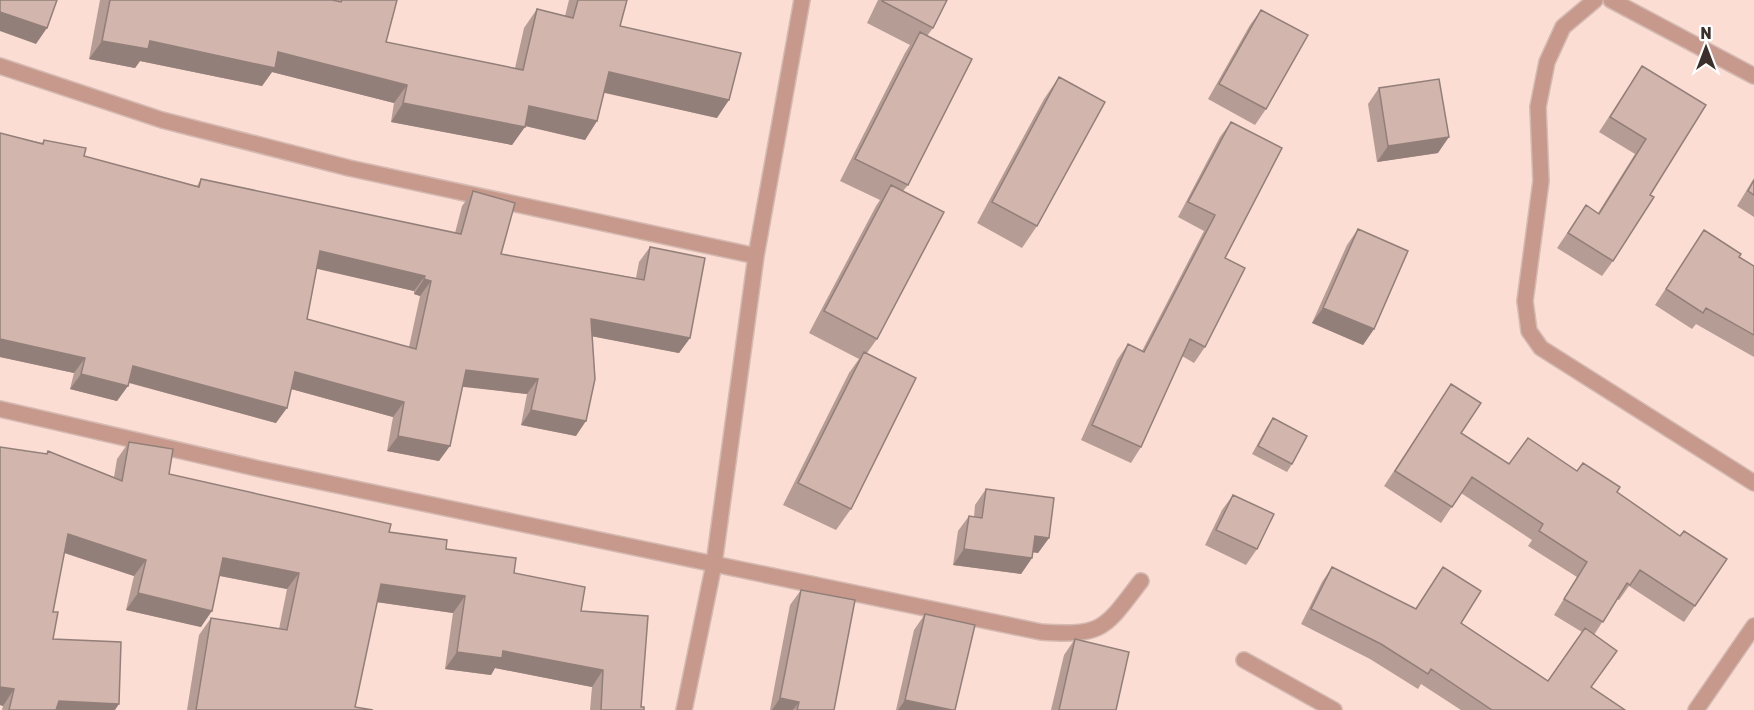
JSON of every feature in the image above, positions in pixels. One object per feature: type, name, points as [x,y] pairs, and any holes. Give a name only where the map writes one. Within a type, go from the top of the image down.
[{"type":"street","points":[[684,710],[714,564],[756,256],[802,0]]},
{"type":"street","points":[[1595,0],[1563,27],[1547,62],[1538,107],[1541,181],[1525,301],[1529,331],[1541,348],[1754,483]]},
{"type":"street","points":[[1611,0],[1754,76]]},
{"type":"street","points":[[0,66],[162,120],[338,165],[756,256]]},
{"type":"street","points":[[0,409],[260,469],[1041,632],[1076,634],[1095,632],[1108,623],[1141,581]]},
{"type":"street","points":[[1696,710],[1754,626]]},
{"type":"street","points":[[1244,660],[1335,710]]},
{"type":"building","points":[[0,0],[57,0],[47,28],[0,12]]},
{"type":"building","points":[[110,0],[332,0],[341,2],[342,0],[397,0],[386,42],[523,70],[537,9],[573,18],[578,0],[627,0],[620,26],[741,53],[729,100],[609,72],[597,121],[529,106],[525,127],[403,103],[407,85],[278,52],[275,68],[150,41],[148,49],[102,41]]},
{"type":"building","points":[[882,0],[947,0],[933,28]]},
{"type":"building","points":[[1261,10],[1308,35],[1266,109],[1219,84]]},
{"type":"building","points":[[920,32],[972,59],[908,185],[855,159]]},
{"type":"building","points":[[1642,66],[1706,105],[1650,195],[1654,197],[1613,261],[1568,233],[1586,205],[1599,214],[1646,139],[1610,117]]},
{"type":"building","points":[[1059,77],[1105,102],[1037,226],[992,202]]},
{"type":"building","points":[[1439,79],[1449,137],[1388,146],[1379,88]]},
{"type":"building","points":[[1231,122],[1282,148],[1225,258],[1245,268],[1205,347],[1190,339],[1141,447],[1092,425],[1128,344],[1144,352],[1215,215],[1188,202]]},
{"type":"building","points":[[0,133],[43,144],[44,140],[86,148],[84,156],[199,187],[201,179],[461,234],[473,191],[515,203],[501,254],[644,280],[650,247],[705,258],[690,338],[591,319],[595,379],[586,421],[531,410],[538,379],[466,370],[450,446],[398,436],[404,402],[295,372],[287,408],[133,366],[128,386],[81,374],[85,358],[0,339]],"holes":[[[320,251],[425,276],[424,279],[431,281],[416,349],[307,319]]]},
{"type":"building","points":[[1754,180],[1754,195],[1748,191]]},
{"type":"building","points":[[891,185],[944,212],[877,339],[824,311]]},
{"type":"building","points":[[1358,229],[1408,251],[1374,329],[1323,308]]},
{"type":"building","points":[[1704,230],[1741,254],[1739,257],[1754,266],[1754,335],[1706,308],[1703,313],[1666,289]]},
{"type":"building","points":[[864,352],[916,378],[851,509],[798,483]]},
{"type":"building","points":[[1451,384],[1481,403],[1461,433],[1509,464],[1528,438],[1577,471],[1583,463],[1620,487],[1617,492],[1680,536],[1684,531],[1727,559],[1695,606],[1640,570],[1630,585],[1627,583],[1603,622],[1564,599],[1587,562],[1539,531],[1543,524],[1472,477],[1452,507],[1395,471]]},
{"type":"building","points":[[1273,418],[1307,436],[1292,464],[1258,446]]},
{"type":"building","points":[[129,442],[173,449],[169,474],[391,524],[389,532],[447,540],[446,549],[516,558],[514,573],[585,587],[581,611],[648,616],[641,707],[644,707],[644,710],[601,710],[603,670],[503,651],[502,658],[457,652],[465,596],[381,584],[355,707],[373,710],[196,710],[211,618],[287,630],[299,573],[223,558],[212,611],[138,593],[146,560],[68,534],[53,612],[58,612],[53,639],[121,642],[119,704],[59,701],[56,710],[9,710],[14,689],[0,687],[0,447],[47,454],[48,451],[122,481]]},
{"type":"building","points":[[986,489],[1054,498],[1049,538],[1035,536],[1032,558],[964,549],[969,516],[982,518]]},
{"type":"building","points":[[1233,495],[1274,514],[1257,549],[1216,530]]},
{"type":"building","points":[[1332,567],[1416,609],[1443,567],[1481,591],[1461,623],[1548,681],[1585,628],[1617,651],[1591,687],[1625,710],[1492,710],[1431,669],[1428,674],[1381,644],[1311,609]]},
{"type":"building","points":[[801,590],[855,600],[834,710],[797,710],[799,702],[780,698]]},
{"type":"building","points":[[925,614],[975,625],[955,710],[905,700]]},
{"type":"building","points":[[1075,639],[1129,652],[1116,710],[1059,710]]}]
